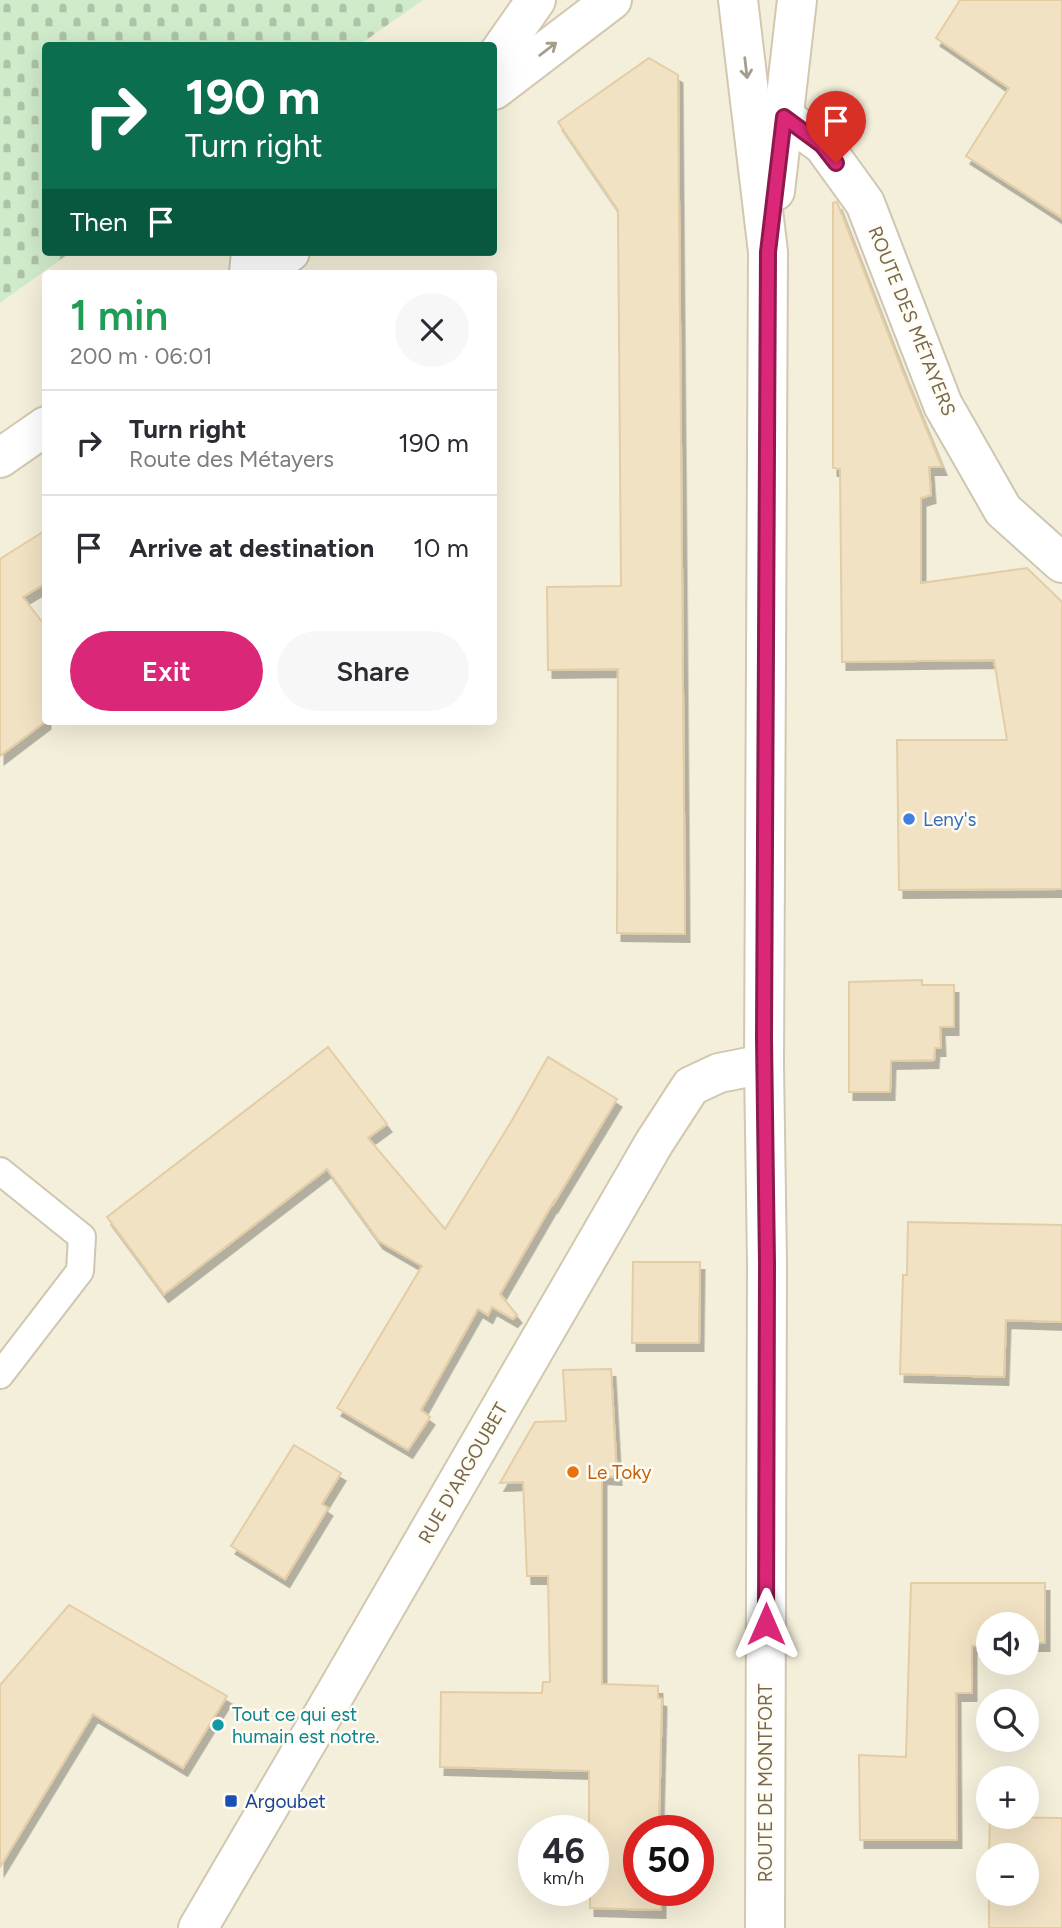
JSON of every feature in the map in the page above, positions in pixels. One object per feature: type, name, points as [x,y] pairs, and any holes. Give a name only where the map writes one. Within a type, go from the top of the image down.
[{"type":"main road","points":[[497,51],[536,0]]},
{"type":"main road","points":[[497,88],[612,0]]},
{"type":"main road","name":"ROUTE DE MONTFORT","points":[[737,0],[768,252]]},
{"type":"main road","name":"ROUTE DE MONTFORT","points":[[765,1928],[767,1264],[764,1064],[768,252],[797,0]]},
{"type":"main road","name":"ROUTE DES MÉTAYERS","points":[[784,117],[822,145],[865,203],[943,405],[1003,510],[1062,563]]},
{"type":"main road","points":[[267,270],[285,256]]},
{"type":"main road","points":[[0,458],[42,429]]},
{"type":"main road","name":"RUE D'ARGOUBET","points":[[198,1928],[661,1132],[691,1086],[719,1073],[764,1064]]},
{"type":"lane","points":[[0,1171],[82,1237],[80,1271],[0,1375]]},
{"type":"shaded area","points":[[0,0],[1062,0],[1062,1928],[0,1928]]},
{"type":"green space","points":[[0,0],[423,0],[363,42],[42,42],[42,256],[65,256],[42,270],[42,273],[0,303]]},
{"type":"building","points":[[960,0],[1062,0],[1062,218],[966,156],[1009,88],[936,38]]},
{"type":"building","points":[[649,58],[678,75],[685,934],[617,933],[618,669],[548,670],[547,587],[621,586],[618,210],[558,122]]},
{"type":"building","points":[[837,202],[942,467],[929,467],[931,495],[921,498],[921,583],[1027,568],[1062,602],[1062,889],[899,890],[897,740],[1007,740],[994,660],[842,662],[840,469],[833,468],[833,203]]},
{"type":"building","points":[[42,533],[42,585],[23,597],[42,622],[42,724],[0,756],[0,559]]},
{"type":"building","points":[[922,980],[922,985],[954,985],[954,1027],[940,1027],[941,1048],[935,1048],[934,1060],[891,1061],[890,1092],[849,1092],[849,982]]},
{"type":"building","points":[[328,1047],[387,1124],[368,1138],[445,1229],[548,1057],[617,1099],[500,1294],[517,1315],[513,1319],[492,1307],[488,1315],[478,1309],[421,1410],[430,1417],[408,1450],[337,1408],[422,1266],[379,1241],[327,1169],[164,1294],[107,1217]]},
{"type":"building","points":[[908,1222],[1062,1225],[1062,1322],[1006,1320],[1004,1377],[900,1374],[903,1275],[907,1275]]},
{"type":"building","points":[[633,1262],[700,1262],[699,1343],[632,1343]]},
{"type":"building","points":[[611,1369],[617,1477],[602,1476],[602,1684],[658,1686],[658,1698],[662,1699],[659,1815],[623,1815],[623,1906],[661,1906],[661,1910],[590,1908],[609,1906],[609,1815],[589,1815],[589,1771],[440,1767],[441,1692],[542,1693],[543,1682],[550,1682],[548,1576],[527,1576],[523,1482],[500,1483],[535,1422],[566,1421],[563,1370]]},
{"type":"building","points":[[294,1445],[341,1473],[322,1504],[328,1508],[285,1579],[231,1546]]},
{"type":"building","points":[[911,1583],[1045,1583],[1045,1643],[1039,1643],[1039,1612],[976,1612],[976,1646],[972,1646],[972,1693],[956,1693],[957,1840],[860,1840],[859,1755],[906,1757]]},
{"type":"building","points":[[69,1605],[227,1696],[183,1768],[93,1714],[0,1867],[0,1685]]},
{"type":"building","points":[[1039,1818],[1062,1818],[1062,1928],[989,1928],[989,1906],[1039,1906],[1039,1843],[989,1843],[990,1829],[1039,1829]]},
{"type":"place","name":"Leny's","points":[[909,819]]},
{"type":"place","name":"Le Toky","points":[[573,1472]]},
{"type":"place","name":"Tout ce qui est humain est notre.","points":[[218,1725]]},
{"type":"place","name":"Argoubet","points":[[231,1801]]},
{"type":"route","points":[[766,1624],[767,1264],[764,1038],[768,252],[784,117],[822,145],[836,163]]}]
